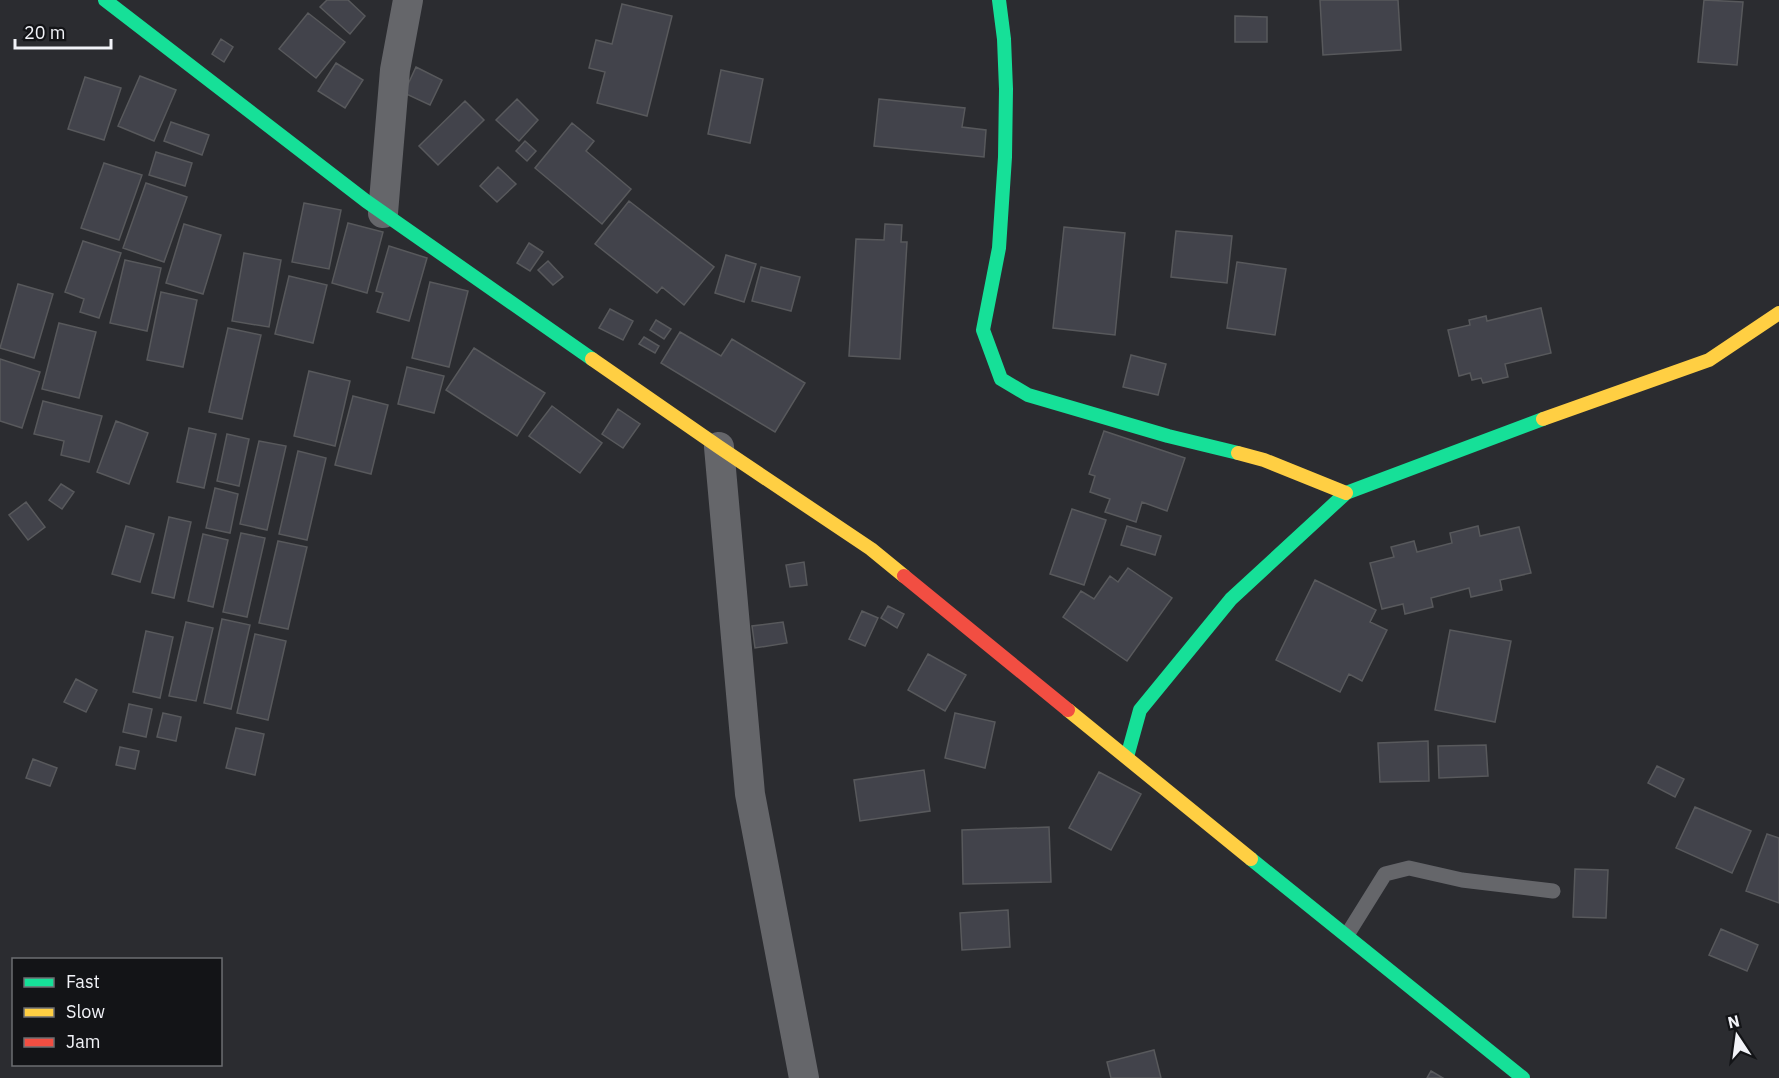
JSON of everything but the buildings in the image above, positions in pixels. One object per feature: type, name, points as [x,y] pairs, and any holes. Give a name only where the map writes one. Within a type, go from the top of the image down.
[{"type":"street","points":[[105,0],[383,213],[719,447],[871,549],[1523,1078]]},
{"type":"street","points":[[383,213],[395,70],[408,0]]},
{"type":"street","points":[[999,0],[1004,39],[1006,89],[1005,157],[999,248],[983,330],[1001,379],[1028,395],[1168,436],[1264,460],[1346,494]]},
{"type":"street","points":[[1127,757],[1140,710],[1232,598],[1346,494],[1526,425],[1709,360],[1779,313]]},
{"type":"street","points":[[719,447],[750,794],[804,1078]]},
{"type":"lane","points":[[1347,935],[1385,874],[1409,868],[1462,880],[1553,891]]},
{"type":"traffic: fast","points":[[105,0],[366,201],[592,359]]},
{"type":"traffic: fast","points":[[999,0],[1004,39],[1006,89],[1005,157],[999,248],[983,330],[1001,379],[1028,395],[1168,436],[1238,453]]},
{"type":"traffic: fast","points":[[1127,757],[1140,710],[1231,599],[1346,493],[1543,419]]},
{"type":"traffic: fast","points":[[1251,859],[1523,1078]]},
{"type":"traffic: slow","points":[[1543,419],[1709,360],[1779,313]]},
{"type":"traffic: slow","points":[[592,359],[871,549],[904,576]]},
{"type":"traffic: slow","points":[[1238,453],[1264,460],[1346,493]]},
{"type":"traffic: slow","points":[[1068,710],[1251,859]]},
{"type":"traffic: jam","points":[[904,576],[1068,710]]}]
